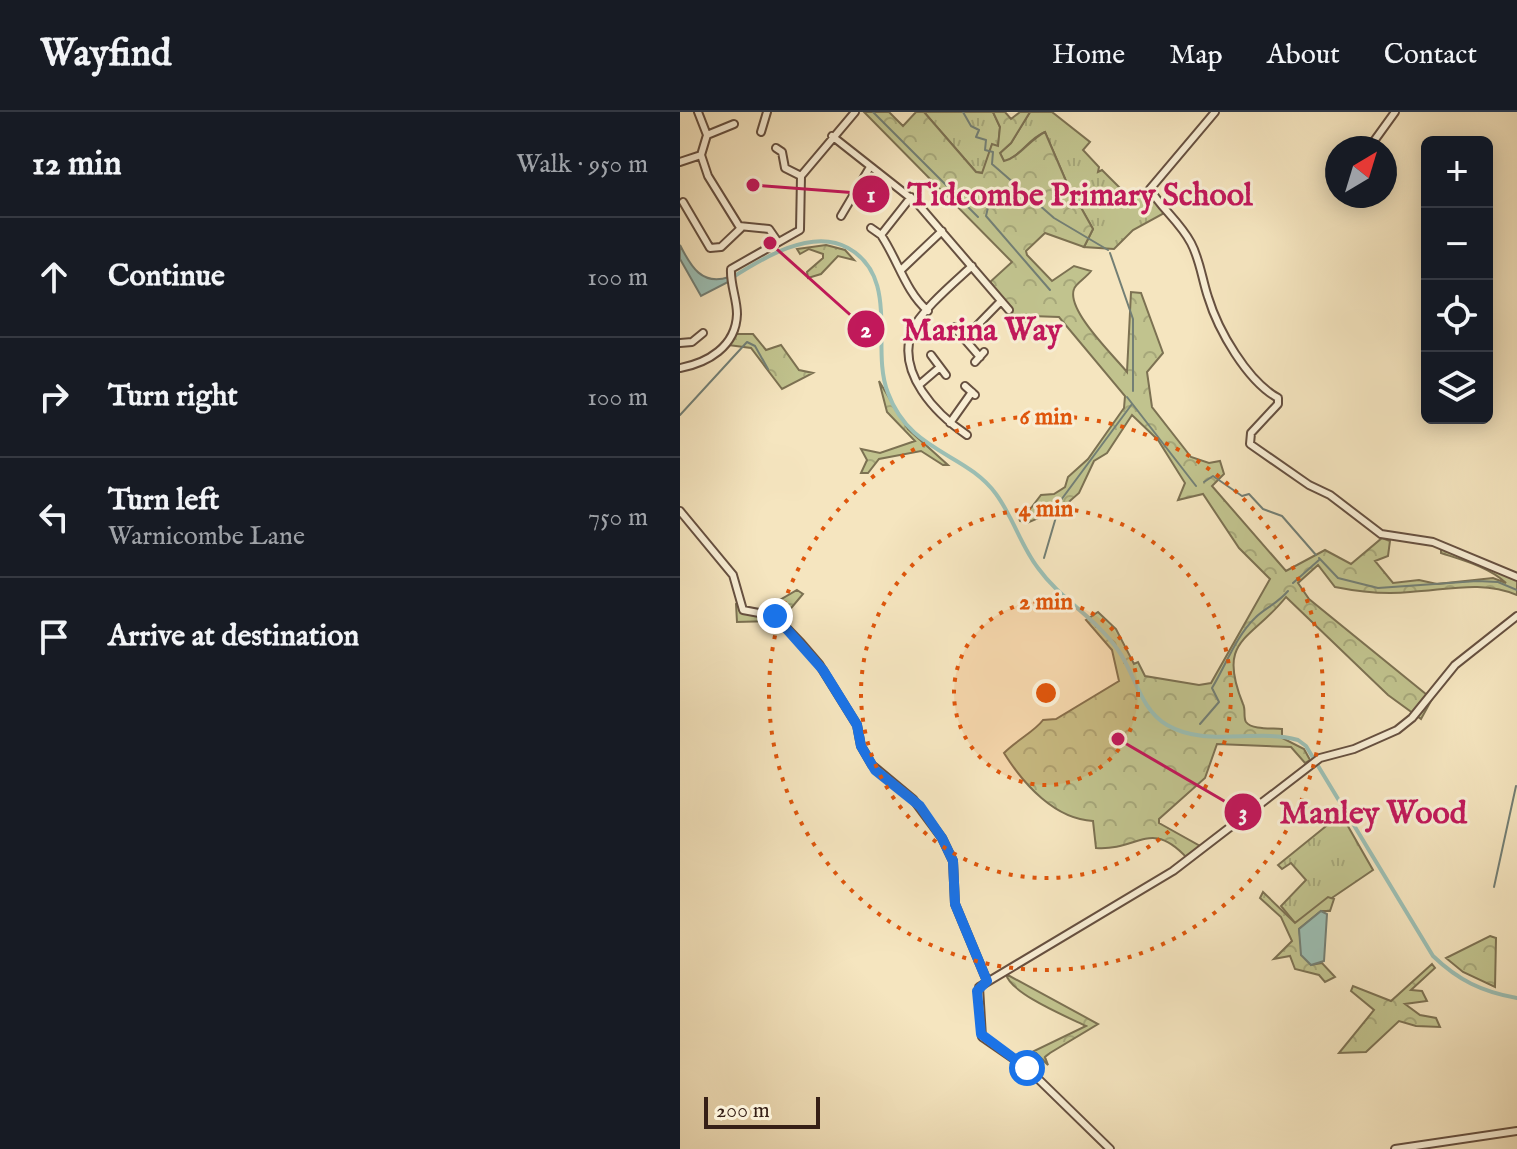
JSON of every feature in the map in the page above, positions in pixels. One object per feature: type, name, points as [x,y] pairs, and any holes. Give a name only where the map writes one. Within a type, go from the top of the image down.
[{"type":"street","points":[[698,112],[707,135],[701,155],[713,191],[741,228]]},
{"type":"street","points":[[766,129],[767,112]]},
{"type":"street","points":[[680,368],[707,362],[723,345],[736,321],[731,278],[735,264],[801,228],[801,176],[855,112]]},
{"type":"street","points":[[1215,112],[1150,189],[1177,219],[1192,244],[1207,296],[1226,334],[1252,374],[1278,398],[1278,404],[1251,433],[1250,444],[1309,485],[1330,495],[1381,534],[1433,542],[1517,577]]},
{"type":"street","points":[[1378,136],[1395,112]]},
{"type":"street","points":[[707,135],[732,128]]},
{"type":"street","points":[[832,136],[911,197],[1009,310]]},
{"type":"street","points":[[781,148],[785,168],[801,176]]},
{"type":"street","points":[[680,162],[701,155]]},
{"type":"street","points":[[840,216],[870,167]]},
{"type":"street","points":[[882,237],[911,197]]},
{"type":"street","points":[[686,205],[710,248],[721,247],[741,228],[769,229],[778,242]]},
{"type":"street","points":[[871,228],[882,237],[902,269],[911,296],[928,311]]},
{"type":"street","points":[[902,269],[942,231]]},
{"type":"street","points":[[967,435],[933,407],[919,385],[912,363],[911,336],[928,311],[972,266]]},
{"type":"street","points":[[964,339],[1001,301]]},
{"type":"street","points":[[954,327],[980,357]]},
{"type":"street","points":[[680,343],[692,342],[703,336]]},
{"type":"street","points":[[931,355],[946,375]]},
{"type":"street","points":[[919,385],[940,367]]},
{"type":"street","points":[[950,423],[973,393],[965,386]]},
{"type":"street","points":[[680,511],[733,575],[743,610],[775,616],[801,643],[819,664],[857,725],[861,746],[875,770],[913,799],[928,818],[953,861],[955,904],[987,981]]},
{"type":"street","points":[[1110,1149],[1027,1068],[982,1037],[977,991],[987,981],[1173,871],[1310,764],[1376,741],[1397,730],[1417,713],[1455,665],[1517,616]]},
{"type":"street","points":[[1395,1149],[1517,1131]]},
{"type":"green space","points":[[864,112],[889,112],[903,126],[916,112],[924,112],[976,172],[982,173],[992,144],[998,146],[1000,127],[993,112],[1005,112],[1011,119],[1020,112],[1030,112],[1011,143],[1000,153],[1004,161],[1045,132],[1066,181],[1093,229],[1084,247],[1045,233],[1026,251],[1027,255],[1052,281],[1074,266],[1091,271],[1074,289],[1073,298],[1084,320],[1127,372],[1131,292],[1141,293],[1163,353],[1147,372],[1152,407],[1191,457],[1209,463],[1220,461],[1224,474],[1212,486],[1286,571],[1325,550],[1351,564],[1382,538],[1390,541],[1388,556],[1375,561],[1393,583],[1419,580],[1437,584],[1493,578],[1506,583],[1484,568],[1441,553],[1441,548],[1517,579],[1517,595],[1478,587],[1372,592],[1335,587],[1318,565],[1298,583],[1309,599],[1432,699],[1421,719],[1388,695],[1286,597],[1241,642],[1233,666],[1246,722],[1257,727],[1282,729],[1282,738],[1304,749],[1310,760],[1305,763],[1291,747],[1217,744],[1205,778],[1159,819],[1159,823],[1200,846],[1187,858],[1174,846],[1153,838],[1111,848],[1096,848],[1093,821],[1066,814],[1031,788],[1004,753],[1043,720],[1056,719],[1119,681],[1112,650],[1086,620],[1098,612],[1116,629],[1134,664],[1138,662],[1145,676],[1199,685],[1211,683],[1270,579],[1239,548],[1203,494],[1178,500],[1185,483],[1158,440],[1132,415],[1107,453],[1094,461],[1079,493],[1062,508],[1027,523],[1020,521],[1017,512],[1031,508],[1041,495],[1054,494],[1065,487],[1068,477],[1088,459],[1124,408],[1125,396],[1059,317],[1031,316],[1024,324],[1009,327],[1014,320],[1007,312],[1011,308],[990,282],[1012,262]]},
{"type":"green space","points":[[924,112],[993,112],[1000,127],[998,147],[992,145],[983,173],[976,172]]},
{"type":"green space","points":[[1030,112],[1052,112],[1090,142],[1083,150],[1099,167],[1098,172],[1102,170],[1133,201],[1147,187],[1168,211],[1133,230],[1114,249],[1084,247],[1093,229],[1066,181],[1045,132],[1004,162],[1000,153],[1011,143]]},
{"type":"green space","points":[[826,245],[845,250],[854,260],[838,256],[821,274],[808,278],[807,272],[823,258],[823,254],[809,249],[800,254],[797,249]]},
{"type":"green space","points":[[734,334],[753,334],[766,350],[781,345],[799,370],[813,373],[782,389],[751,348],[728,345]]},
{"type":"green space","points":[[879,381],[908,429],[948,465],[921,451],[879,459],[868,473],[861,473],[867,460],[861,449],[880,453],[915,441],[887,412]]},
{"type":"green space","points":[[797,590],[803,594],[777,625],[768,621],[737,622],[736,604],[743,602],[746,608],[761,611]]},
{"type":"green space","points":[[1341,814],[1373,870],[1295,923],[1281,906],[1306,880],[1291,863],[1282,869],[1278,865]]},
{"type":"green space","points":[[1263,892],[1295,923],[1328,897],[1334,899],[1330,911],[1321,911],[1299,929],[1301,944],[1311,965],[1322,963],[1335,977],[1325,982],[1319,975],[1295,969],[1290,956],[1274,959],[1292,941],[1281,917],[1260,898]]},
{"type":"green space","points":[[1490,936],[1496,938],[1495,987],[1463,972],[1446,958]]},
{"type":"green space","points":[[1432,964],[1435,968],[1411,990],[1422,991],[1427,1001],[1405,1004],[1420,1015],[1436,1018],[1440,1027],[1416,1026],[1399,1021],[1366,1052],[1339,1053],[1374,1010],[1351,991],[1353,986],[1391,1001]]},
{"type":"green space","points":[[1006,974],[1098,1024],[1045,1057],[1048,1065],[1034,1051],[1086,1026],[1017,989]]},
{"type":"water","points":[[680,245],[698,273],[712,279],[729,277],[730,281],[701,296],[680,259]]},
{"type":"water","points":[[1321,911],[1327,914],[1324,961],[1311,965],[1301,955],[1299,929]]},
{"type":"waterway","points":[[873,112],[978,217]]},
{"type":"waterway","points":[[963,112],[971,126],[979,130],[976,137],[986,140],[985,150],[993,152],[992,164],[1054,218],[1108,250]]},
{"type":"waterway","points":[[989,203],[986,216],[1050,290]]},
{"type":"waterway","points":[[730,279],[771,255],[803,243],[834,242],[848,248],[864,261],[874,277],[879,295],[883,375],[898,413],[924,440],[969,469],[996,494],[1038,568],[1118,650],[1150,710],[1167,725],[1182,732],[1215,737],[1282,737],[1298,740],[1306,746],[1433,956],[1471,984],[1517,998]]},
{"type":"waterway","points":[[1110,253],[1133,319],[1133,391]]},
{"type":"waterway","points":[[680,415],[747,342],[755,346],[768,369]]},
{"type":"waterway","points":[[1127,397],[1196,486]]},
{"type":"waterway","points":[[1044,558],[1061,500],[1132,404]]},
{"type":"waterway","points":[[1204,482],[1213,476],[1242,496],[1249,494],[1263,509],[1282,516],[1316,555]]},
{"type":"waterway","points":[[1319,558],[1338,578],[1378,588],[1477,581],[1498,582],[1517,590]]},
{"type":"waterway","points":[[1293,583],[1319,560]]},
{"type":"waterway","points":[[1200,724],[1219,702],[1212,688],[1242,634],[1255,618],[1288,591]]},
{"type":"waterway","points":[[1494,887],[1516,786]]},
{"type":"place","name":"Tidcombe Primary School","points":[[753,185]]},
{"type":"place","name":"Marina Way","points":[[770,243]]},
{"type":"place","name":"Manley Wood","points":[[1118,739]]},
{"type":"route","points":[[775,616],[823,670],[857,725],[861,746],[875,770],[920,806],[942,838],[953,861],[955,904],[987,981],[977,991],[982,1014],[982,1037],[1027,1068]]}]
